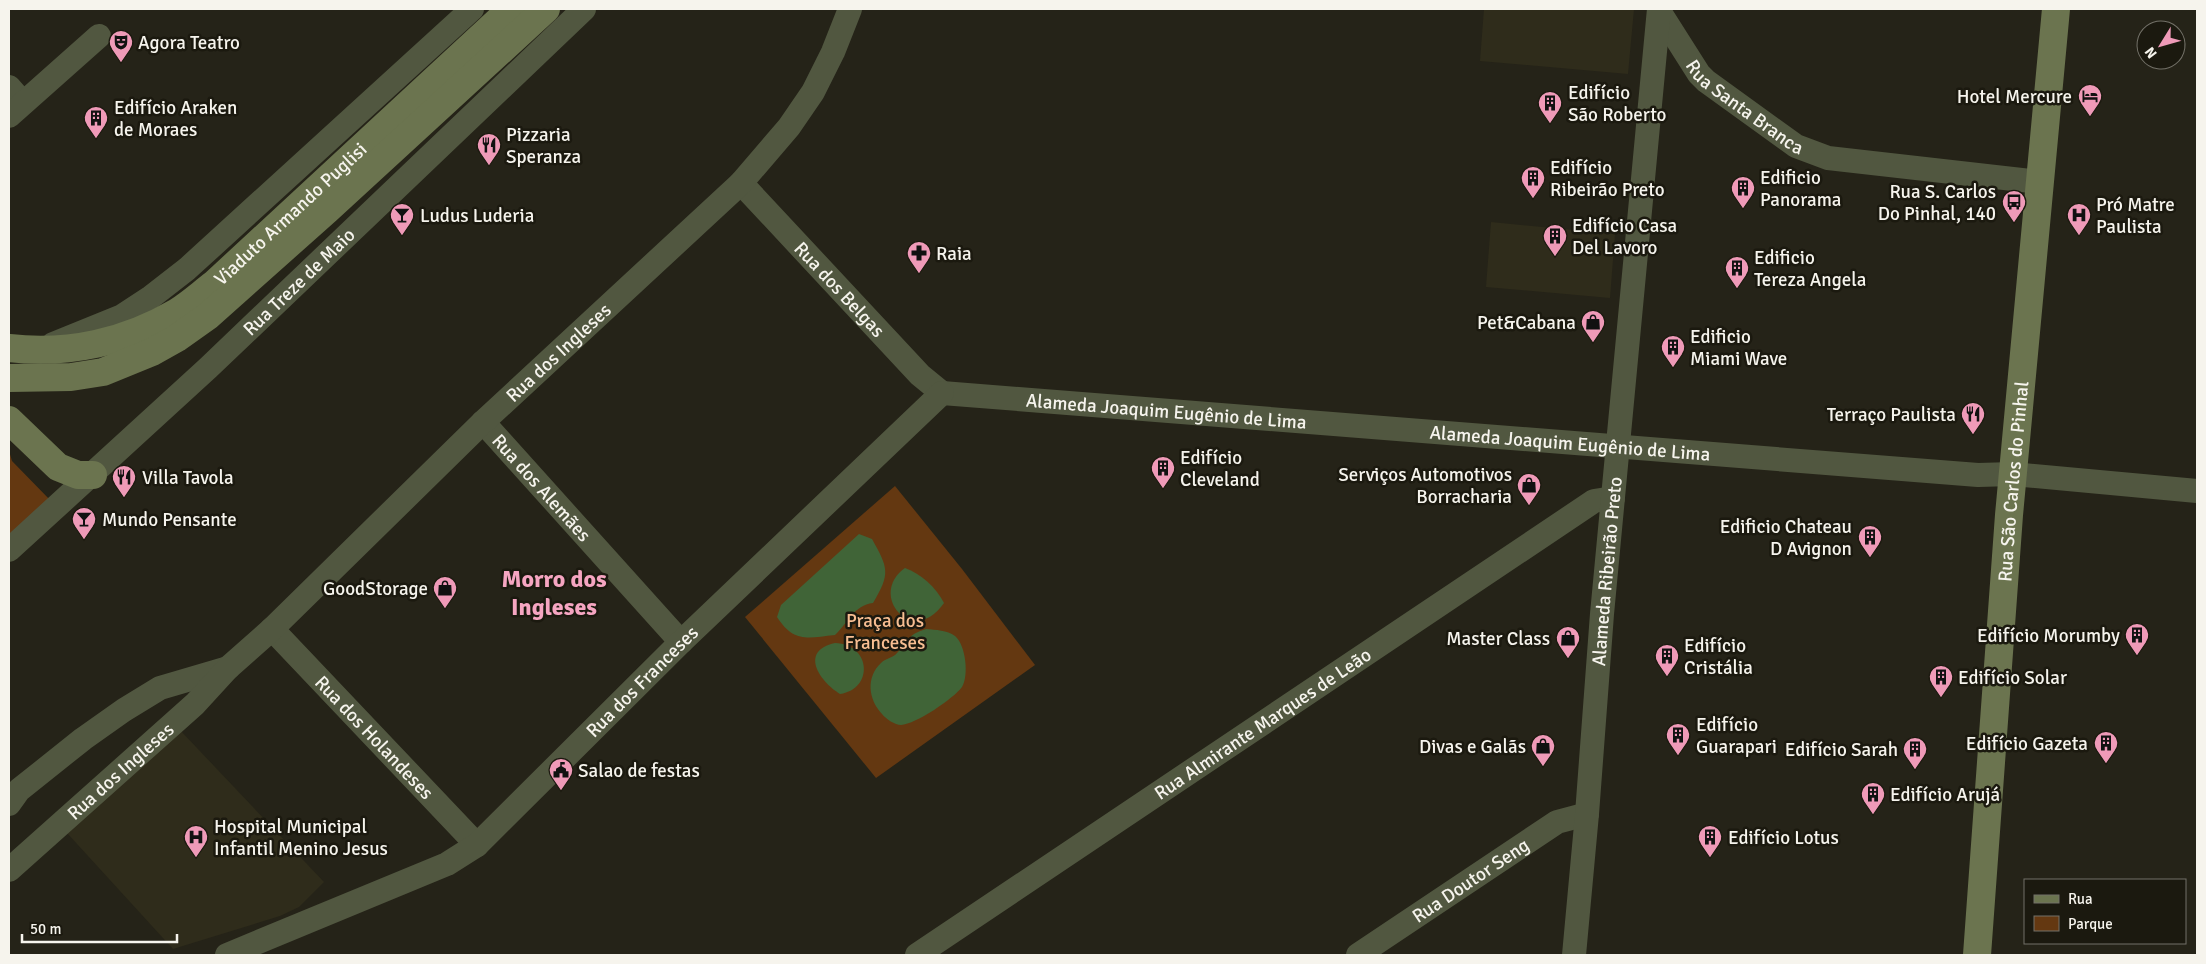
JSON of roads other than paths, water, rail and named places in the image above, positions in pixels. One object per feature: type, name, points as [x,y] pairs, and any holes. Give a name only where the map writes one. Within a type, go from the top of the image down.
[{"type":"main road","name":"Viaduto Armando Puglisi","points":[[21,349],[76,349],[110,341],[146,328],[179,311],[214,284],[511,9]]},
{"type":"main road","name":"Viaduto Armando Puglisi","points":[[9,378],[71,377],[103,372],[152,352],[177,338],[208,316],[327,210],[546,9]]},
{"type":"main road","name":"Rua São Carlos do Pinhal","points":[[1977,955],[2013,474],[2056,9]]},
{"type":"main road","points":[[9,420],[58,467],[78,475],[94,475]]},
{"type":"street","points":[[21,349],[68,339],[122,316],[151,297],[194,262],[472,9]]},
{"type":"street","name":"Rua Treze de Maio","points":[[9,550],[94,475],[584,9]]},
{"type":"street","name":"Rua dos Ingleses","points":[[9,870],[159,738],[195,704],[228,668],[272,629],[483,422],[741,182],[789,127],[813,92],[833,52],[850,9]]},
{"type":"street","name":"Rua Santa Branca","points":[[1659,10],[1700,74],[1796,146],[1828,158],[2040,182]]},
{"type":"street","name":"Alameda Ribeirão Preto","points":[[1574,955],[1612,498],[1659,10]]},
{"type":"street","points":[[14,102],[99,36]]},
{"type":"street","name":"Rua dos Belgas","points":[[741,182],[920,375],[942,394]]},
{"type":"street","name":"Alameda Joaquim Eugênio de Lima","points":[[942,394],[1978,475],[2013,474],[2197,492]]},
{"type":"street","name":"Rua dos Franceses","points":[[227,955],[273,948],[447,864],[477,845],[681,642],[942,394]]},
{"type":"street","name":"Rua dos Alemães","points":[[483,422],[681,642]]},
{"type":"street","name":"Rua Almirante Marques de Leão","points":[[917,955],[1594,501],[1612,498]]},
{"type":"street","name":"Rua dos Holandeses","points":[[272,629],[477,845]]},
{"type":"street","name":"Rua dos Ingleses","points":[[9,804],[26,785],[124,710],[160,688],[228,668]]},
{"type":"street","name":"Rua Doutor Seng","points":[[1358,955],[1557,822],[1587,814]]},
{"type":"place","name":"Agora Teatro","points":[[121,63]]},
{"type":"place","name":"Hotel Mercure","points":[[2090,117]]},
{"type":"place","name":"Edifício São Roberto","points":[[1550,124]]},
{"type":"place","name":"Edifício Araken de Moraes","points":[[96,139]]},
{"type":"place","name":"Pizzaria Speranza","points":[[489,166]]},
{"type":"place","name":"Edifício Ribeirão Preto","points":[[1533,199]]},
{"type":"place","name":"Edificio Panorama","points":[[1743,209]]},
{"type":"place","name":"Rua S. Carlos Do Pinhal, 140","points":[[2014,223]]},
{"type":"place","name":"Ludus Luderia","points":[[402,236]]},
{"type":"place","name":"Pró Matre Paulista","points":[[2079,236]]},
{"type":"place","name":"Edifício Casa Del Lavoro","points":[[1555,257]]},
{"type":"place","name":"Raia","points":[[919,274]]},
{"type":"place","name":"Edificio Tereza Angela","points":[[1737,289]]},
{"type":"place","name":"Pet&Cabana","points":[[1593,343]]},
{"type":"place","name":"Edificio Miami Wave","points":[[1673,368]]},
{"type":"place","name":"Terraço Paulista","points":[[1973,435]]},
{"type":"place","name":"Edifício Cleveland","points":[[1163,489]]},
{"type":"place","name":"Villa Tavola","points":[[124,498]]},
{"type":"place","name":"Serviços Automotivos Borracharia","points":[[1529,506]]},
{"type":"place","name":"Mundo Pensante","points":[[84,540]]},
{"type":"place","name":"Edificio Chateau D Avignon","points":[[1870,558]]},
{"type":"place","name":"GoodStorage","points":[[445,609]]},
{"type":"place","name":"Edifício Morumby","points":[[2137,656]]},
{"type":"place","name":"Master Class","points":[[1568,659]]},
{"type":"place","name":"Edifício Cristália","points":[[1667,677]]},
{"type":"place","name":"Edifício Solar","points":[[1941,698]]},
{"type":"place","name":"Edifício Guarapari","points":[[1678,756]]},
{"type":"place","name":"Edifício Gazeta","points":[[2106,764]]},
{"type":"place","name":"Divas e Galãs","points":[[1543,767]]},
{"type":"place","name":"Edifício Sarah","points":[[1915,770]]},
{"type":"place","name":"Salao de festas","points":[[561,791]]},
{"type":"place","name":"Edifício Arujá","points":[[1873,815]]},
{"type":"place","name":"Hospital Municipal Infantil Menino Jesus","points":[[196,858]]},
{"type":"place","name":"Edifício Lotus","points":[[1710,858]]},
{"type":"district","name":"Morro dos Ingleses","points":[[554,593]]},
{"type":"park label","name":"Praça dos Franceses","points":[[885,631]]}]
